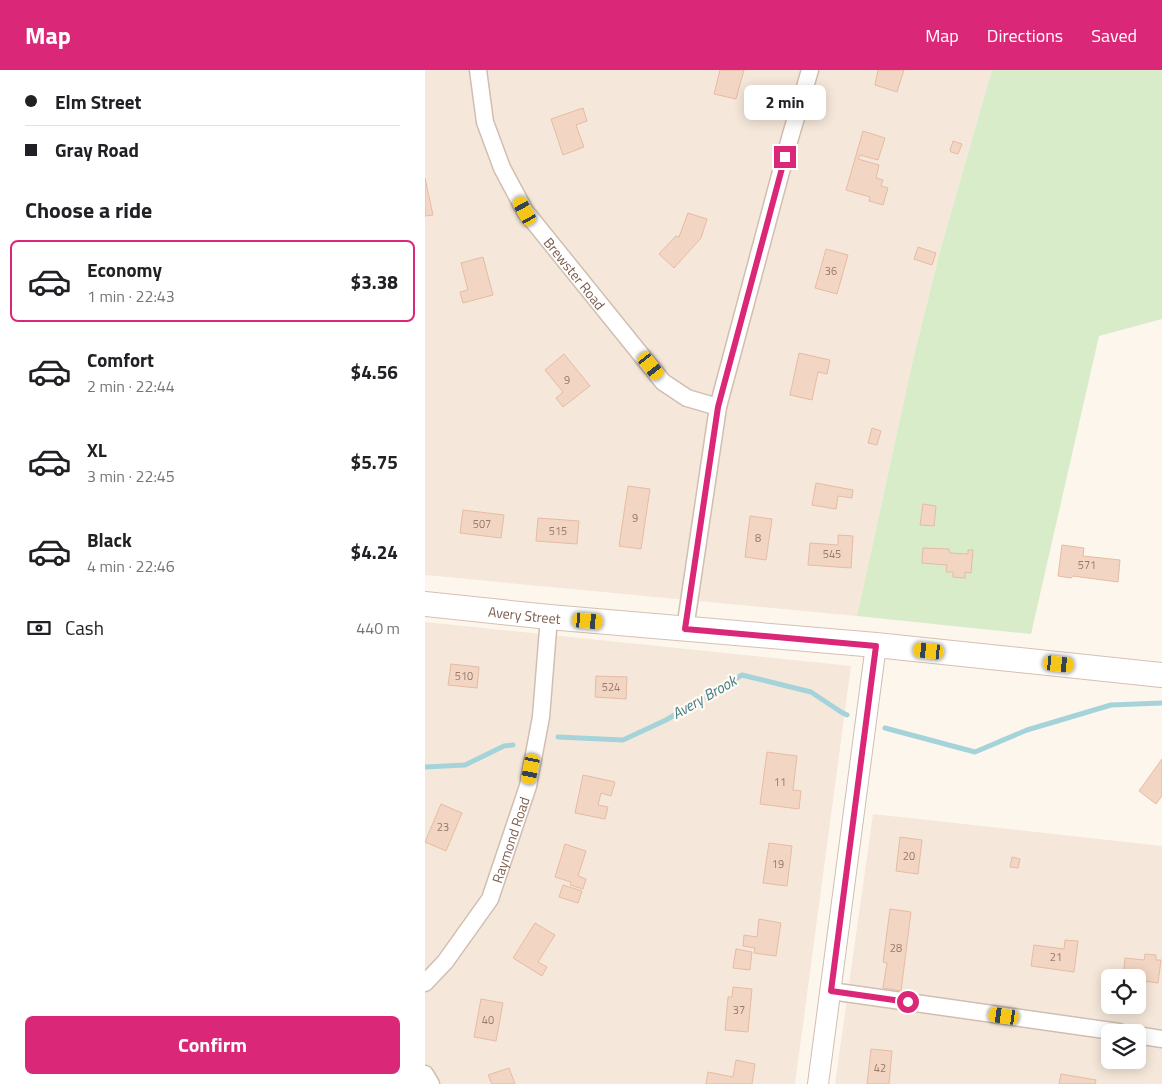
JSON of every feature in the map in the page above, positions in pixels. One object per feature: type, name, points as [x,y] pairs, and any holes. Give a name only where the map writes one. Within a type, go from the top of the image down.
[{"type":"main road","name":"Avery Street","points":[[425,604],[1162,675]]},
{"type":"street","name":"Brewster Road","points":[[478,70],[485,122],[502,168],[525,211],[663,382],[687,398],[718,407]]},
{"type":"street","points":[[685,629],[718,407],[810,70]]},
{"type":"street","name":"Raymond Road","points":[[425,983],[445,962],[490,899],[528,786],[541,717],[549,617]]},
{"type":"street","points":[[818,1084],[876,646]]},
{"type":"street","points":[[831,991],[1101,1029]]},
{"type":"street","points":[[1146,1036],[1162,1039]]},
{"type":"street","points":[[425,1074],[431,1084]]},
{"type":"shaded area","points":[[425,70],[992,70],[940,251],[912,364],[857,616],[425,575]]},
{"type":"shaded area","points":[[425,622],[851,666],[795,1084],[425,1084]]},
{"type":"shaded area","points":[[873,814],[1162,846],[1162,1084],[835,1084]]},
{"type":"green space","points":[[992,70],[1162,70],[1162,319],[1099,336],[1031,634],[857,616],[912,364],[940,251]]},
{"type":"building","points":[[720,70],[744,70],[736,99],[714,94]]},
{"type":"building","points":[[878,70],[904,70],[897,92],[875,85]]},
{"type":"building","points":[[583,108],[587,121],[576,125],[584,147],[563,155],[551,119]]},
{"type":"building","points":[[863,131],[885,138],[878,160],[860,155],[858,159],[879,165],[876,178],[883,180],[881,186],[888,188],[883,205],[869,201],[870,197],[846,190]]},
{"type":"building","points":[[953,141],[962,144],[958,154],[950,150]]},
{"type":"building","points":[[425,178],[433,215],[425,216]]},
{"type":"building","points":[[688,213],[707,219],[701,238],[674,268],[659,254],[676,236],[679,237]]},
{"type":"building","points":[[918,247],[936,253],[932,265],[914,259]]},
{"type":"building","points":[[826,249],[848,255],[837,294],[815,288]]},
{"type":"building","points":[[483,257],[493,295],[463,303],[460,292],[468,290],[461,263]]},
{"type":"building","points":[[799,353],[830,360],[827,374],[818,372],[812,400],[790,395]]},
{"type":"building","points":[[564,354],[590,386],[563,407],[556,398],[563,392],[545,370]]},
{"type":"building","points":[[872,428],[881,431],[877,445],[868,443]]},
{"type":"building","points":[[816,483],[853,490],[852,498],[838,496],[836,509],[812,505]]},
{"type":"building","points":[[628,486],[650,489],[641,549],[619,546]]},
{"type":"building","points":[[923,504],[936,506],[934,526],[920,525]]},
{"type":"building","points":[[463,510],[504,515],[501,538],[460,533]]},
{"type":"building","points":[[750,516],[772,519],[766,560],[745,557]]},
{"type":"building","points":[[538,518],[579,521],[577,544],[536,541]]},
{"type":"building","points":[[838,535],[853,536],[851,568],[808,565],[810,543],[838,545]]},
{"type":"building","points":[[1062,545],[1084,548],[1083,556],[1120,560],[1118,582],[1058,576]]},
{"type":"building","points":[[923,548],[949,549],[950,553],[968,554],[968,550],[973,550],[971,573],[965,572],[965,578],[953,577],[953,572],[946,572],[947,565],[922,563]]},
{"type":"building","points":[[451,664],[479,667],[477,688],[448,685]]},
{"type":"building","points":[[596,676],[627,677],[626,699],[595,697]]},
{"type":"building","points":[[767,752],[797,756],[793,790],[801,791],[799,809],[760,804]]},
{"type":"building","points":[[1162,759],[1162,796],[1156,804],[1139,791]]},
{"type":"building","points":[[583,775],[615,782],[611,796],[601,793],[598,805],[608,807],[605,819],[575,813]]},
{"type":"building","points":[[441,804],[462,813],[446,851],[425,842]]},
{"type":"building","points":[[900,837],[922,840],[918,874],[896,871]]},
{"type":"building","points":[[769,843],[792,846],[787,886],[763,883]]},
{"type":"building","points":[[565,844],[586,851],[578,876],[586,879],[583,889],[570,885],[571,882],[555,877]]},
{"type":"building","points":[[1012,857],[1020,859],[1018,868],[1010,867]]},
{"type":"building","points":[[563,885],[582,891],[578,903],[559,897]]},
{"type":"building","points":[[890,909],[911,912],[901,991],[883,988],[887,963],[883,962]]},
{"type":"building","points":[[759,919],[781,923],[776,956],[754,953],[755,948],[743,946],[744,935],[757,937]]},
{"type":"building","points":[[535,923],[555,935],[538,962],[547,967],[542,976],[513,958]]},
{"type":"building","points":[[1065,940],[1078,941],[1074,972],[1031,966],[1034,945],[1064,949]]},
{"type":"building","points":[[736,949],[752,952],[750,970],[733,968]]},
{"type":"building","points":[[1145,954],[1156,955],[1156,960],[1161,960],[1158,983],[1146,981],[1146,969],[1124,969],[1125,958],[1144,960]]},
{"type":"building","points":[[733,987],[752,989],[748,1032],[725,1030],[728,997],[732,997]]},
{"type":"building","points":[[481,999],[503,1003],[496,1041],[474,1037]]},
{"type":"building","points":[[871,1049],[892,1051],[889,1084],[867,1084]]},
{"type":"building","points":[[736,1060],[755,1064],[752,1084],[706,1084],[708,1072],[733,1077]]},
{"type":"building","points":[[509,1068],[515,1084],[492,1084],[488,1075]]},
{"type":"building","points":[[1061,1074],[1096,1080],[1095,1084],[1059,1084]]},
{"type":"waterway","name":"Avery Brook","points":[[558,737],[623,740],[666,720],[742,675],[811,692],[847,715]]},
{"type":"waterway","name":"Avery Brook","points":[[885,728],[975,752],[1027,730],[1111,705],[1162,703]]},
{"type":"waterway","name":"Avery Brook","points":[[425,767],[465,765],[504,746],[513,745]]},
{"type":"route","points":[[785,157],[718,407],[685,629],[876,646],[831,991],[908,1002]]}]
